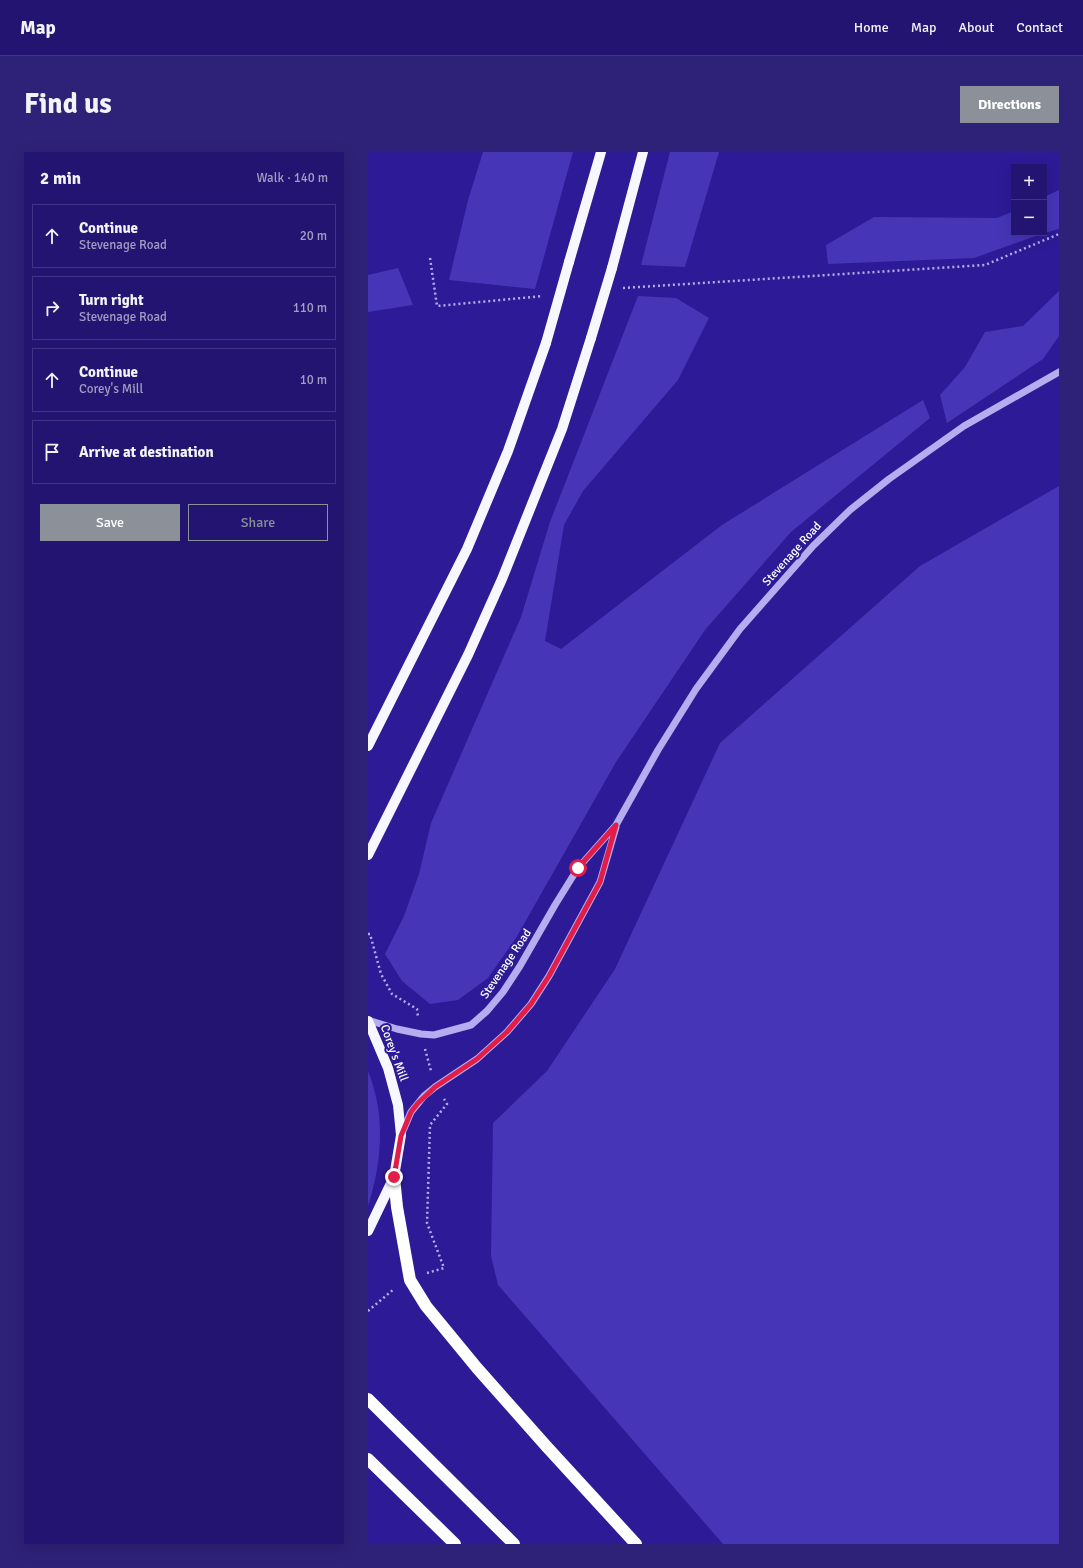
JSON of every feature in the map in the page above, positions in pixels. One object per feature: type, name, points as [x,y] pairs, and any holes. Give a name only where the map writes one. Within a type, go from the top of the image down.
[{"type":"highway","points":[[394,1177],[397,1208],[410,1280],[426,1306],[477,1368],[636,1544]]},
{"type":"highway","points":[[370,1402],[514,1544]]},
{"type":"highway","points":[[368,1459],[455,1544]]},
{"type":"main road","points":[[368,746],[467,549],[508,451],[546,343],[601,152]]},
{"type":"main road","points":[[368,855],[468,655],[502,579],[562,430],[592,338],[643,152]]},
{"type":"main road","name":"Corey's Mill","points":[[368,1020],[388,1068],[398,1105],[401,1136],[394,1177],[368,1230]]},
{"type":"street","name":"Stevenage Road","points":[[368,1020],[397,1029],[434,1035],[471,1025],[487,1011],[503,992],[524,960],[578,868],[616,825],[658,750],[696,689],[740,629],[813,546],[855,506],[889,479],[964,426],[1059,372]]},
{"type":"street","name":"Stevenage Road","points":[[401,1136],[411,1112],[424,1096],[477,1059],[507,1032],[531,1004],[549,976],[600,882],[616,825]]},
{"type":"path","points":[[622,288],[985,265],[1059,234]]},
{"type":"path","points":[[430,258],[436,306],[545,296]]},
{"type":"shaded area","points":[[483,152],[573,152],[535,289],[449,280],[468,200]]},
{"type":"shaded area","points":[[670,152],[719,152],[685,267],[641,265]]},
{"type":"shaded area","points":[[1059,190],[1059,229],[1047,232],[1047,200],[1047,196]]},
{"type":"shaded area","points":[[1011,212],[1011,236],[1036,236],[974,258],[828,264],[826,245],[874,217],[997,218]]},
{"type":"shaded area","points":[[398,268],[413,305],[368,312],[368,275]]},
{"type":"shaded area","points":[[1059,291],[1059,336],[1043,359],[947,423],[940,395],[965,367],[985,332],[1023,326]]},
{"type":"shaded area","points":[[638,296],[676,298],[709,318],[678,380],[583,491],[564,525],[545,641],[561,649],[722,525],[923,400],[930,418],[791,532],[705,630],[616,762],[516,938],[488,978],[458,1000],[430,1004],[402,981],[385,954],[404,916],[419,874],[431,823],[521,617],[550,522]]},
{"type":"shaded area","points":[[1059,486],[1059,1544],[723,1544],[498,1285],[491,1256],[493,1123],[547,1071],[615,969],[720,743],[920,566]]},
{"type":"shaded area","points":[[368,1071],[378,1104],[380,1138],[376,1173],[368,1206]]},
{"type":"route","points":[[394,1177],[401,1136],[411,1112],[424,1096],[477,1059],[507,1032],[531,1004],[549,976],[600,882],[616,825],[578,868]]}]
